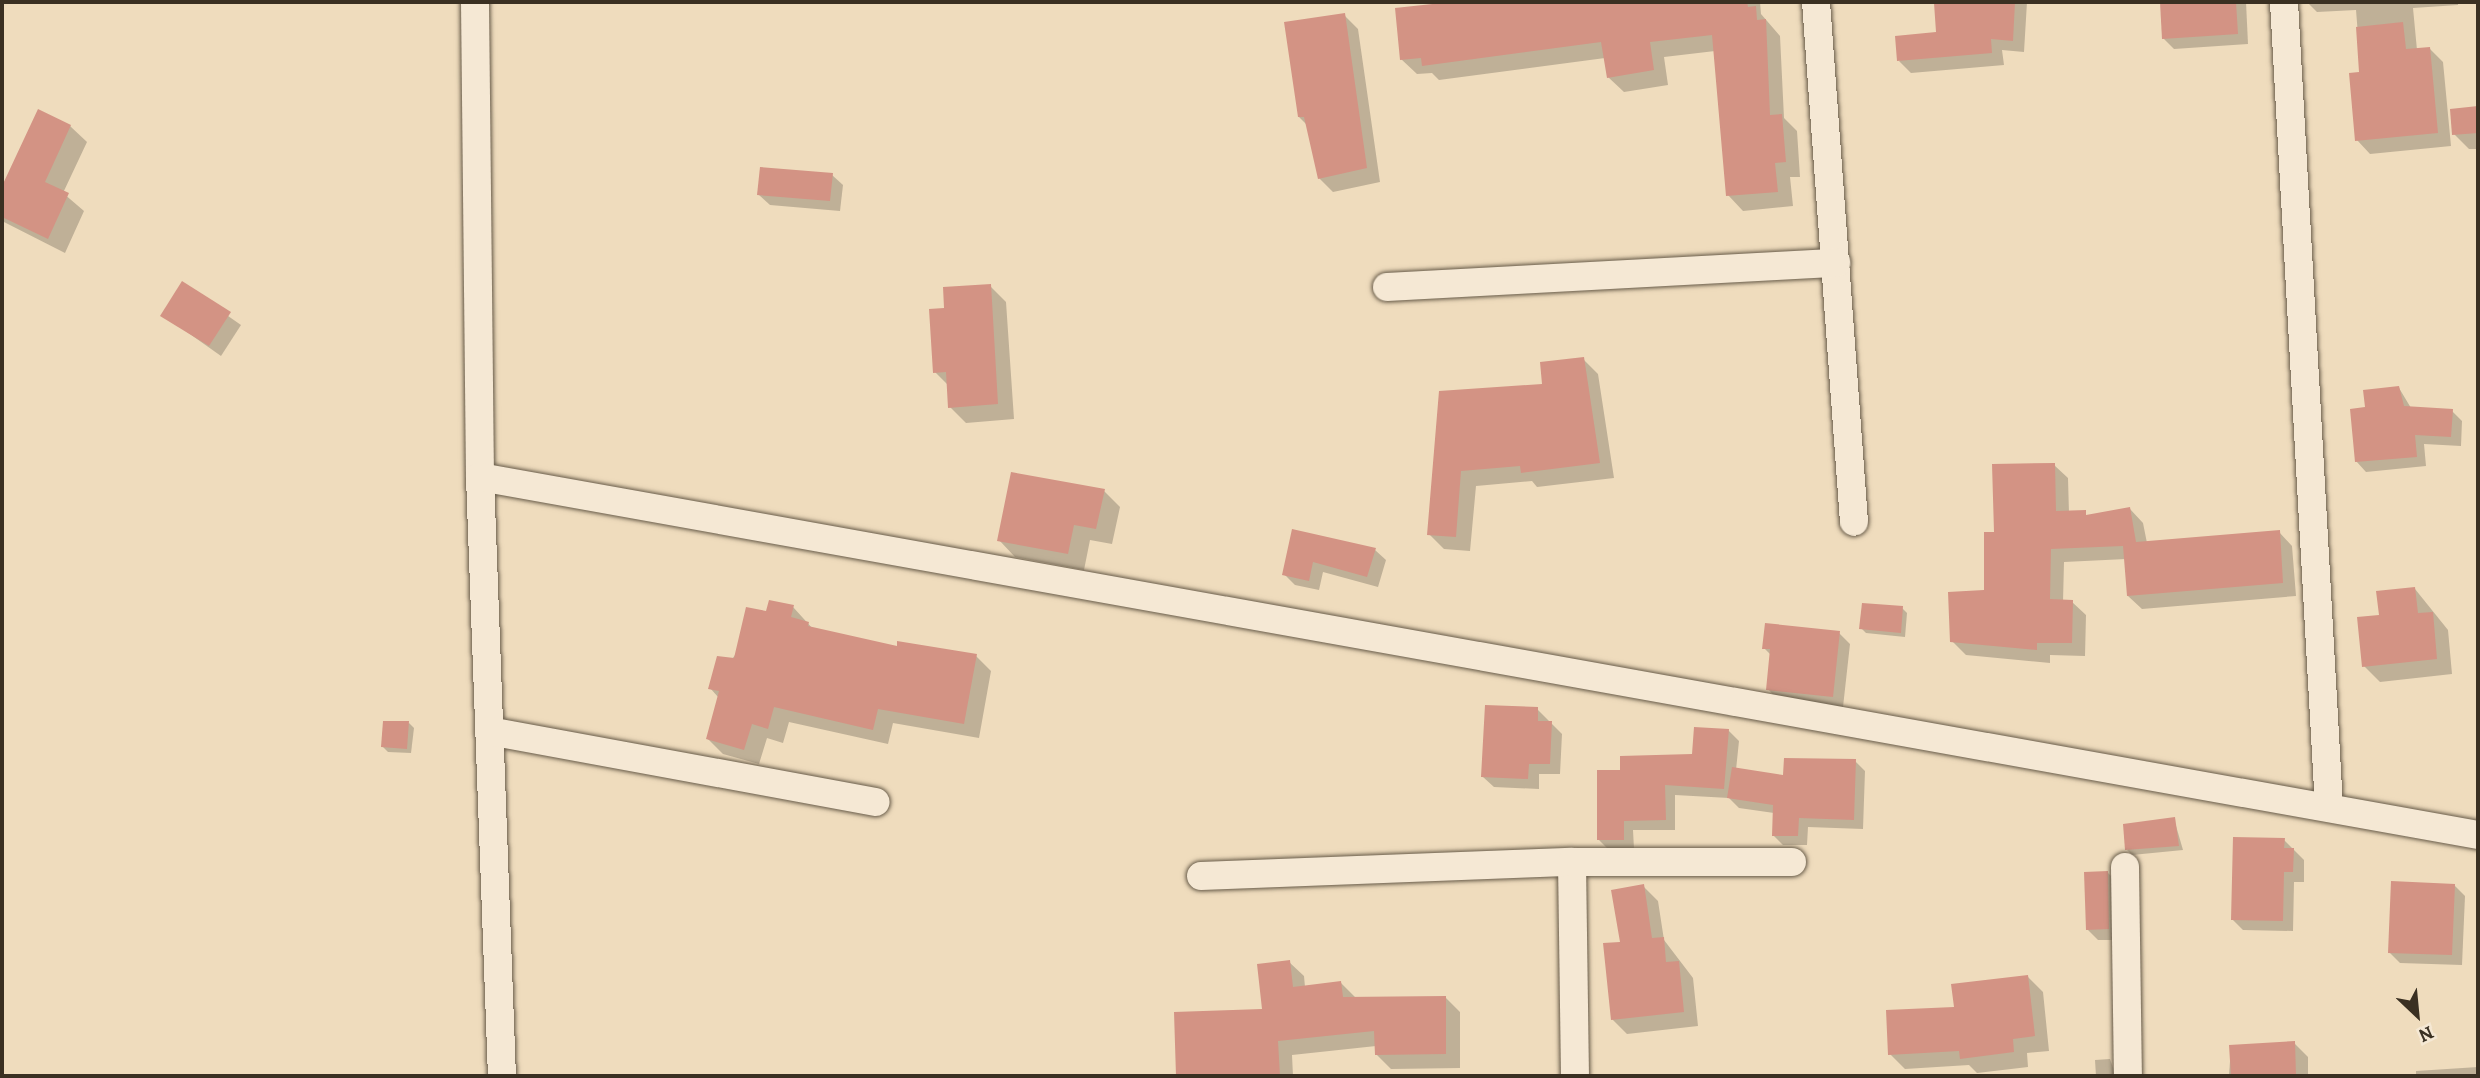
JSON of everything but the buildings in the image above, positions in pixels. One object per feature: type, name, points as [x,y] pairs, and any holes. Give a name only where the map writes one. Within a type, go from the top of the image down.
[{"type":"street","points":[[475,2],[480,477],[502,1076]]},
{"type":"street","points":[[1816,2],[1854,522]]},
{"type":"street","points":[[2284,2],[2329,806]]},
{"type":"street","points":[[1387,287],[1836,263]]},
{"type":"street","points":[[480,477],[2044,759],[2329,806],[2478,835]]},
{"type":"street","points":[[489,731],[876,802]]},
{"type":"street","points":[[1201,876],[1572,862],[1792,862]]},
{"type":"street","points":[[1572,862],[1575,1076]]},
{"type":"street","points":[[2124,867],[2128,1076]]}]
